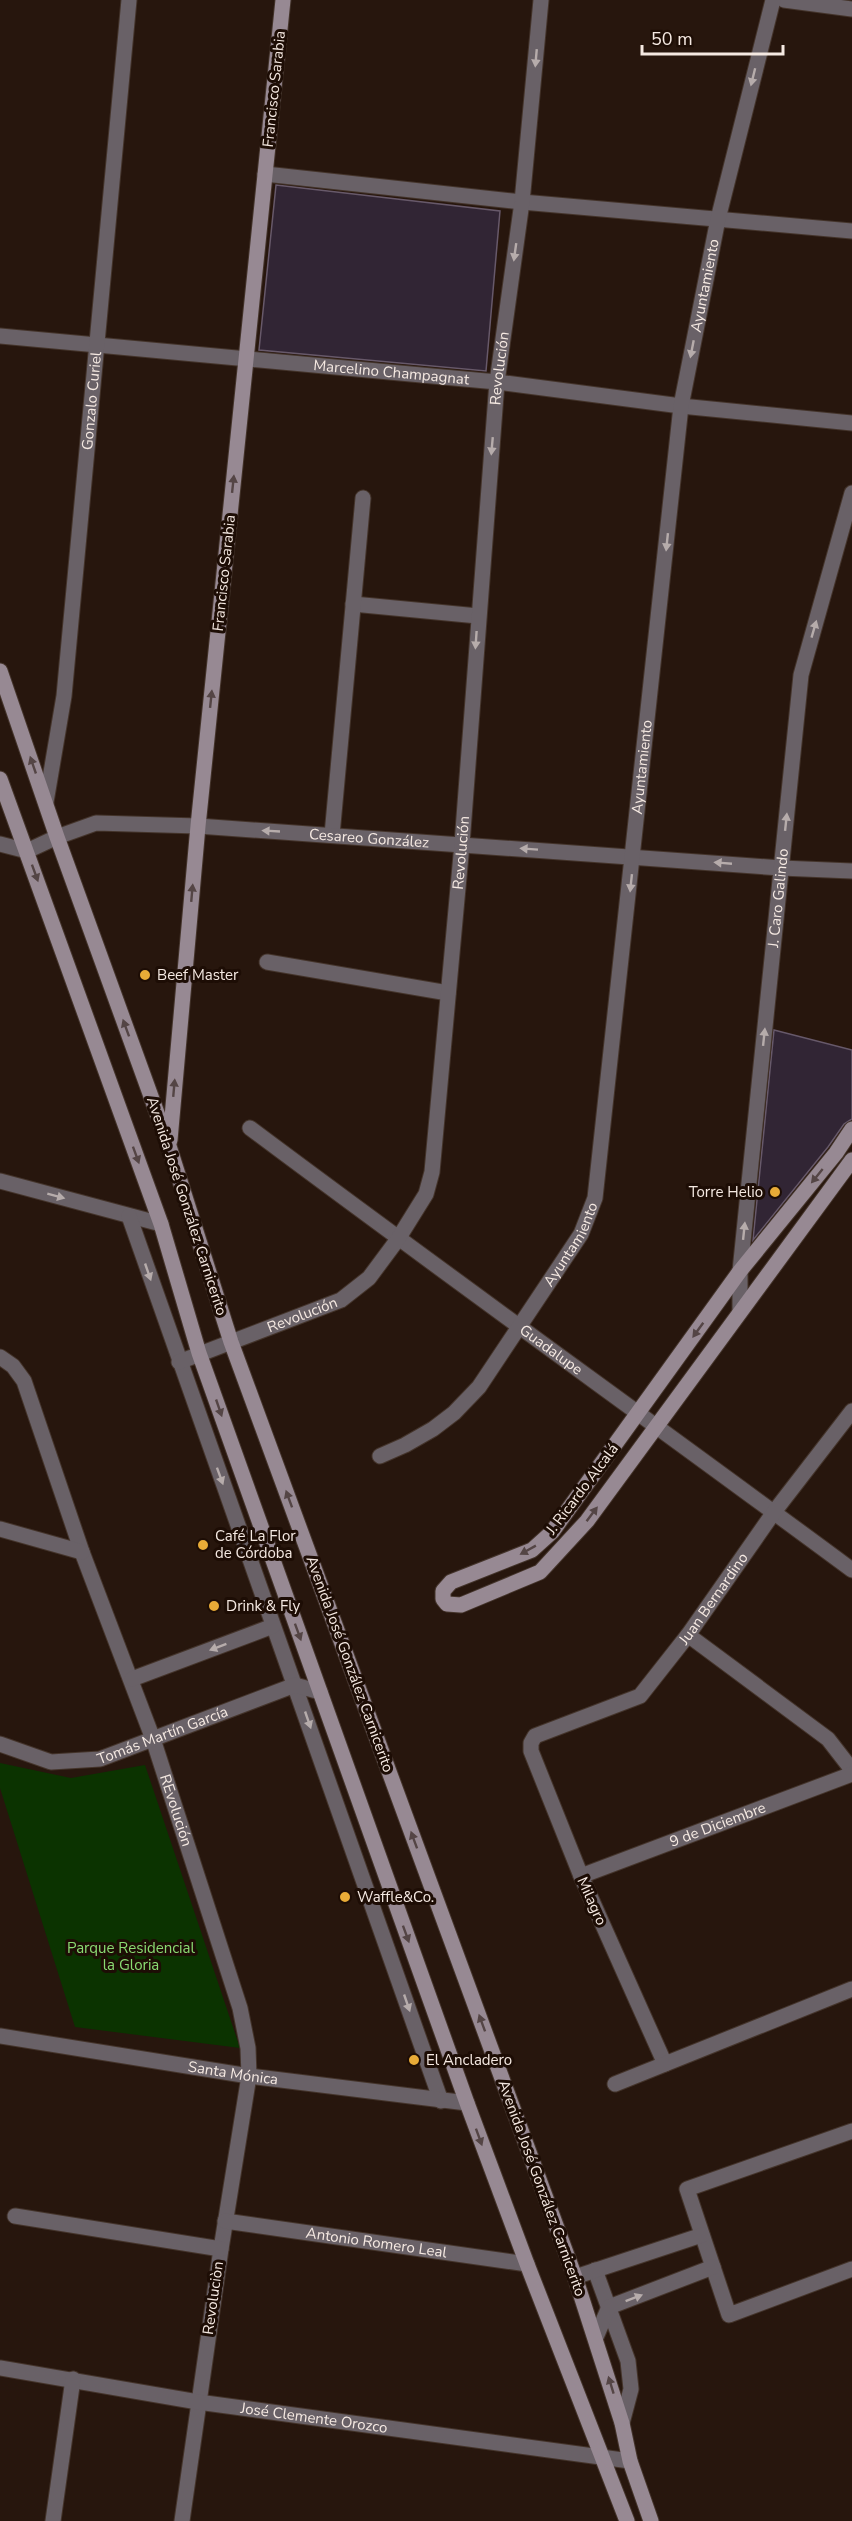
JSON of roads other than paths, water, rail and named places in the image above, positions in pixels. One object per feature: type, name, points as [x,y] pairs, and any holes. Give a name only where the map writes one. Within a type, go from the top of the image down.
[{"type":"street","name":"Gonzalo Curiel","points":[[46,802],[64,696],[129,0]]},
{"type":"street","name":"Francisco Sarabia","points":[[169,1146],[198,826],[284,0]]},
{"type":"street","name":"Revolución","points":[[179,1362],[341,1300],[369,1278],[398,1239],[426,1194],[432,1172],[462,844],[498,382],[522,202],[541,0]]},
{"type":"street","name":"Ayuntamiento","points":[[380,1456],[405,1445],[454,1413],[479,1387],[581,1234],[595,1198],[634,856],[681,406],[718,219],[773,0]]},
{"type":"street","points":[[784,0],[852,9]]},
{"type":"street","points":[[265,174],[522,202],[852,231]]},
{"type":"street","name":"Marcelino Champagnat","points":[[0,336],[498,382],[681,406],[852,423]]},
{"type":"street","name":"J. Caro Galindo","points":[[740,1310],[740,1271],[801,675],[852,493]]},
{"type":"street","points":[[332,835],[363,498]]},
{"type":"street","points":[[353,603],[478,616]]},
{"type":"street","name":"Avenida José González Carnicerito","points":[[0,671],[57,837],[169,1146],[231,1342],[575,2277],[596,2337],[622,2423],[630,2461],[651,2521]]},
{"type":"street","name":"Avenida José González Carnicerito","points":[[0,779],[161,1224],[199,1353],[467,2103],[627,2521]]},
{"type":"street","name":"Cesareo González","points":[[27,851],[57,837],[96,824],[198,826],[781,868],[852,871]]},
{"type":"street","points":[[0,844],[27,851]]},
{"type":"street","points":[[267,962],[448,993]]},
{"type":"street","name":"Guadalupe","points":[[250,1128],[398,1239],[521,1326],[852,1570]]},
{"type":"street","name":"J. Ricardo Alcalá","points":[[852,1130],[740,1271],[552,1532],[532,1550],[451,1582],[443,1591],[442,1599],[447,1604],[460,1605],[540,1572],[587,1521],[852,1160]]},
{"type":"street","points":[[0,1181],[161,1224]]},
{"type":"street","points":[[129,1216],[441,2101]]},
{"type":"street","name":"REvolución","points":[[0,1357],[13,1366],[24,1381],[82,1552],[153,1739],[240,2008],[248,2048],[249,2076]]},
{"type":"street","name":"Juan Bernardino","points":[[534,1736],[640,1696],[688,1635],[774,1512],[852,1410]]},
{"type":"street","points":[[0,1529],[82,1552]]},
{"type":"street","points":[[132,1679],[273,1626]]},
{"type":"street","points":[[688,1635],[828,1739],[852,1772]]},
{"type":"street","points":[[295,1685],[320,1692]]},
{"type":"street","name":"Tomás Martín García","points":[[0,1744],[51,1762],[100,1759],[295,1685]]},
{"type":"street","name":"Milagro","points":[[534,1736],[531,1751],[581,1876],[665,2064]]},
{"type":"street","name":"9 de Diciembre","points":[[581,1876],[852,1772]]},
{"type":"street","points":[[615,2084],[852,1989]]},
{"type":"street","name":"Santa Mónica","points":[[0,2036],[249,2076],[467,2103]]},
{"type":"street","name":"Revoluciòn","points":[[182,2521],[220,2249],[249,2076]]},
{"type":"street","points":[[852,2131],[687,2189],[729,2315],[852,2269]]},
{"type":"street","points":[[15,2216],[220,2249]]},
{"type":"street","name":"Antonio Romero Leal","points":[[225,2222],[527,2264]]},
{"type":"street","points":[[575,2277],[702,2235]]},
{"type":"street","points":[[596,2337],[609,2307],[713,2267]]},
{"type":"street","points":[[595,2270],[628,2361],[631,2389],[622,2423]]},
{"type":"street","name":"José Clemente Orozco","points":[[0,2368],[198,2402],[630,2461]]},
{"type":"street","points":[[53,2521],[73,2379]]},
{"type":"place","name":"Beef Master","points":[[145,975]]},
{"type":"place","name":"Torre Helio","points":[[775,1192]]},
{"type":"place","name":"Café La Flor de Córdoba","points":[[203,1545]]},
{"type":"place","name":"Drink & Fly","points":[[214,1606]]},
{"type":"place","name":"Waffle&Co.","points":[[345,1897]]},
{"type":"place","name":"El Ancladero","points":[[414,2060]]},
{"type":"park label","name":"Parque Residencial la Gloria","points":[[131,1956]]}]
